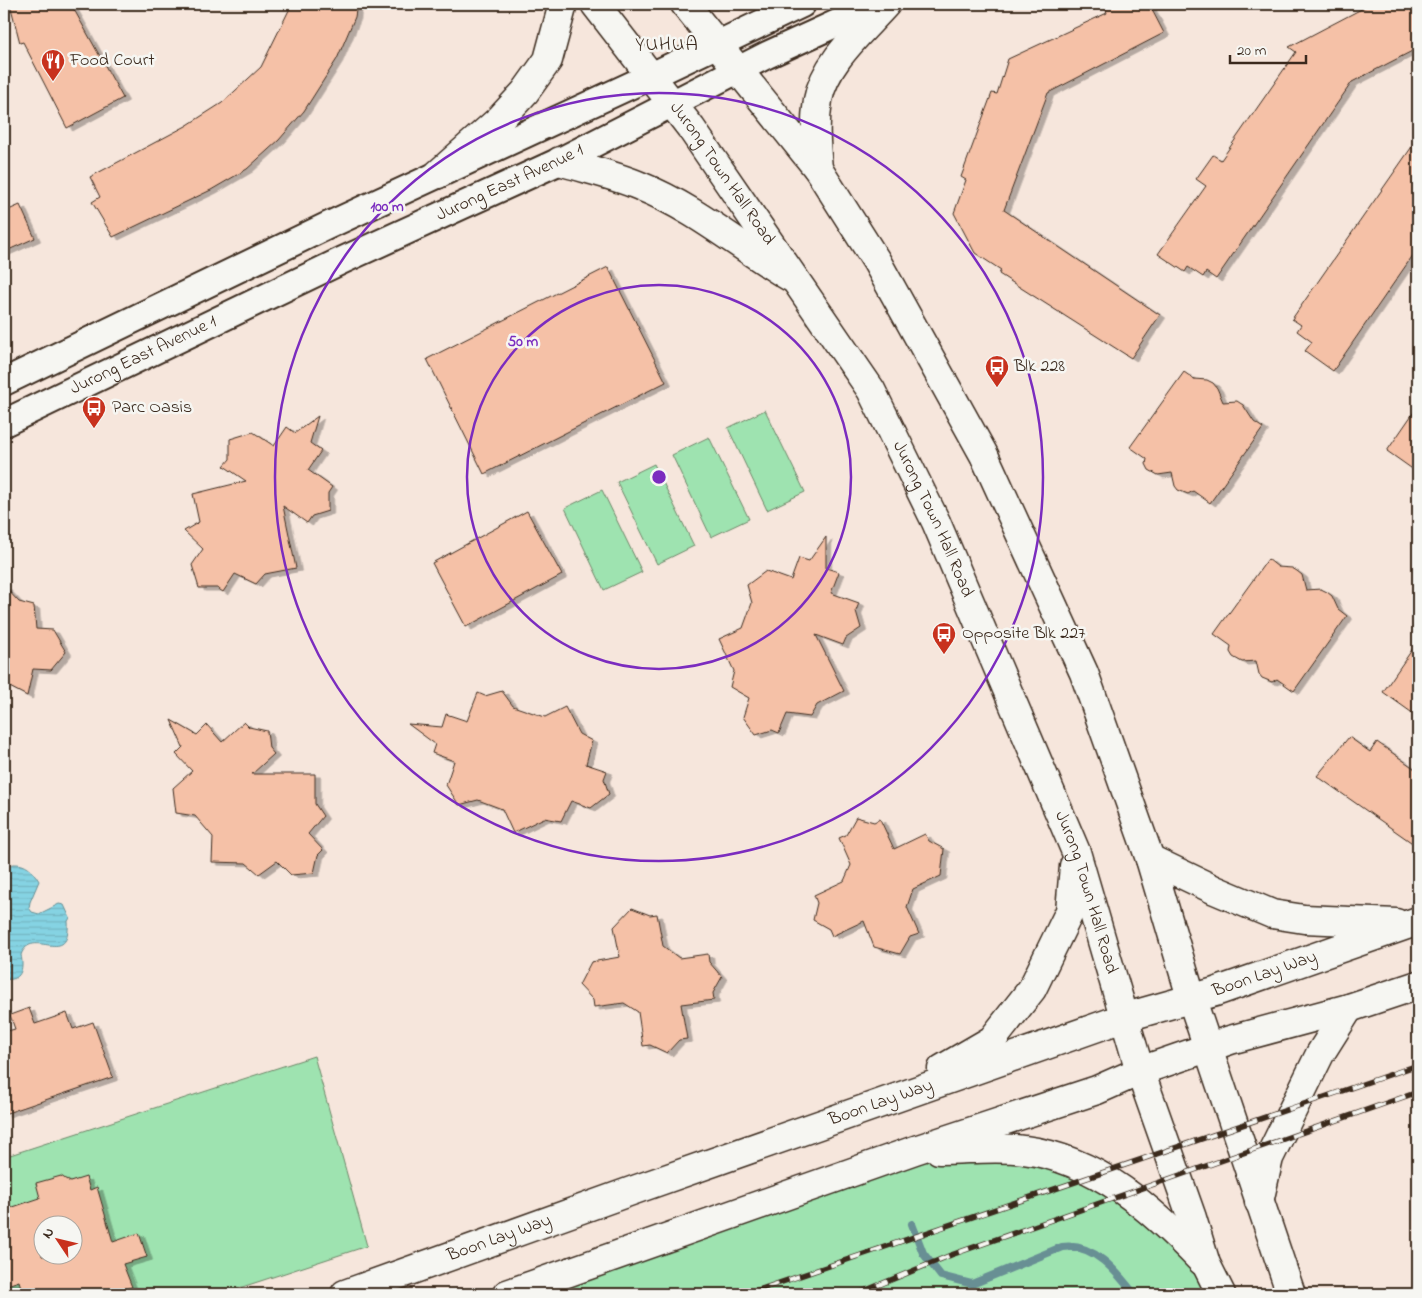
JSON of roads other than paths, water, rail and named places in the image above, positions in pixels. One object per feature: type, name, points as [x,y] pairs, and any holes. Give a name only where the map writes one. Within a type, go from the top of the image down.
[{"type":"main road","points":[[438,174],[500,119],[548,60],[563,4]]},
{"type":"main road","name":"Jurong Town Hall Road","points":[[595,4],[672,104],[800,283],[871,390],[936,522],[1076,852],[1140,1070],[1192,1218],[1206,1264],[1221,1294]]},
{"type":"main road","points":[[685,4],[818,170],[877,262],[984,455],[1084,673],[1150,859],[1191,997],[1291,1294]]},
{"type":"main road","points":[[818,170],[815,129],[819,98],[828,73],[886,4]]},
{"type":"main road","points":[[560,161],[640,186],[697,215],[750,253],[800,283]]},
{"type":"main road","points":[[876,1106],[992,1040],[1032,989],[1070,911],[1076,852]]},
{"type":"main road","points":[[1150,859],[1215,890],[1272,914],[1304,920],[1416,922]]},
{"type":"main road","name":"Boon Lay Way","points":[[345,1294],[637,1188],[1126,1017],[1191,997],[1215,992],[1416,922]]},
{"type":"main road","points":[[507,1294],[545,1288],[915,1150],[1097,1090],[1140,1070],[1208,1048],[1349,1008],[1418,985]]},
{"type":"main road","points":[[1259,1202],[1269,1158],[1320,1054],[1349,1008]]},
{"type":"main road","points":[[915,1150],[1022,1150],[1060,1156],[1089,1169],[1124,1190],[1178,1236],[1206,1264]]},
{"type":"street","name":"Jurong East Avenue 1","points":[[4,382],[438,174],[802,4]]},
{"type":"street","name":"Jurong East Avenue 1","points":[[4,423],[343,260],[560,161],[739,70],[879,4]]},
{"type":"street","points":[[111,331],[124,365]]},
{"type":"water","points":[[13,864],[29,868],[39,881],[30,902],[29,908],[32,912],[39,914],[59,904],[64,905],[70,918],[67,935],[63,943],[57,945],[33,944],[26,947],[21,955],[22,965],[18,976],[4,979],[4,870]]},
{"type":"waterway","points":[[912,1224],[923,1253],[941,1276],[972,1284],[1062,1247],[1073,1247],[1084,1249],[1103,1260],[1134,1294]]},
{"type":"railway","points":[[747,1294],[1418,1065]]},
{"type":"railway","points":[[857,1294],[951,1255],[1418,1092]]},
{"type":"place","name":"Food Court","points":[[53,82]]},
{"type":"place","name":"Blk 228","points":[[997,388]]},
{"type":"place","name":"Parc Oasis","points":[[94,429]]},
{"type":"place","name":"Opposite Blk 227","points":[[944,655]]},
{"type":"district","name":"YUHUA","points":[[667,45]]}]
